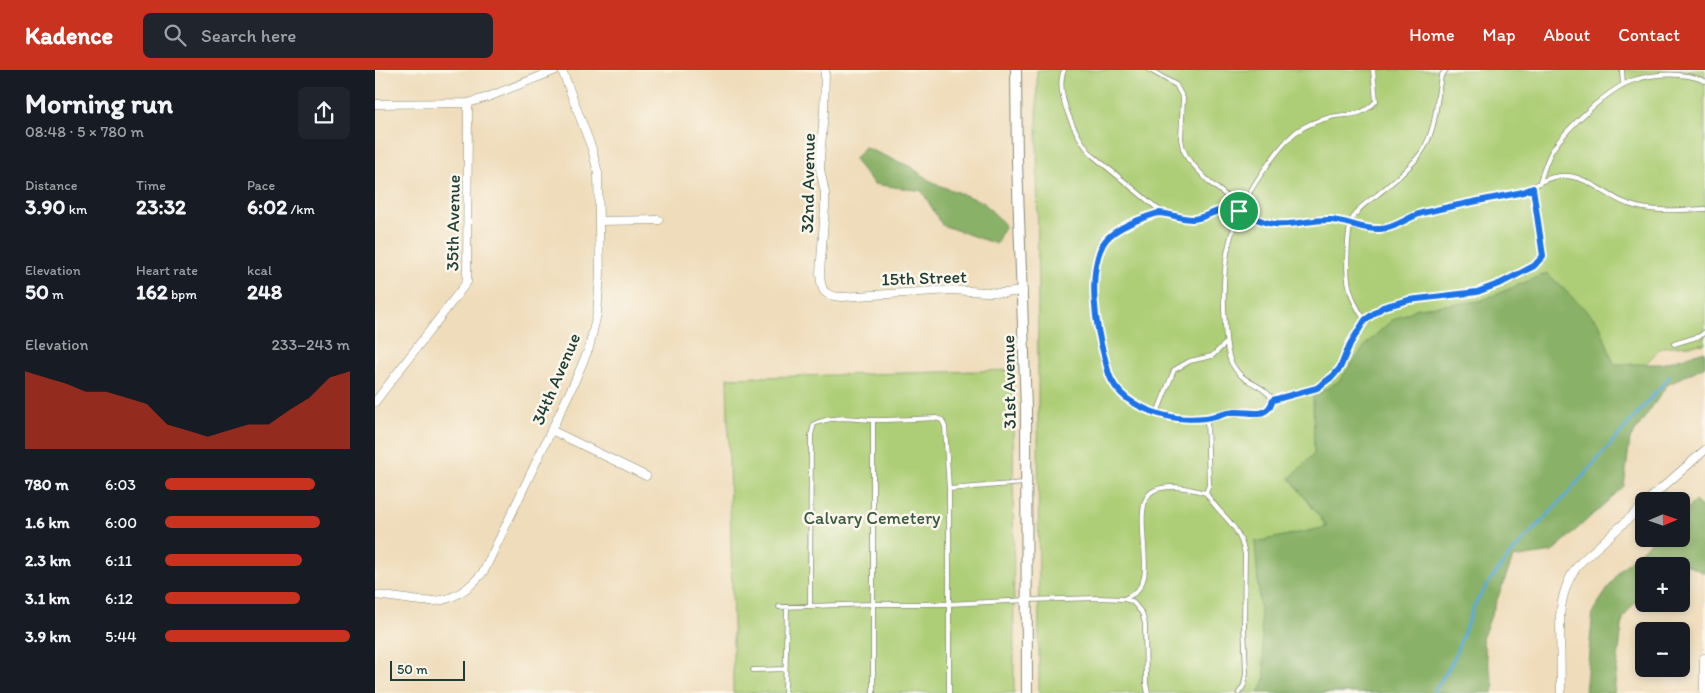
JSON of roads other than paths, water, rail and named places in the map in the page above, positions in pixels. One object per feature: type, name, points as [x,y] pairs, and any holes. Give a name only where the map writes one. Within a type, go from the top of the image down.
[{"type":"street","points":[[375,104],[468,103],[489,97],[556,70]]},
{"type":"street","name":"34th Avenue","points":[[375,594],[429,602],[443,601],[461,593],[474,582],[483,571],[589,348],[597,314],[600,275],[597,173],[595,160],[562,70]]},
{"type":"street","name":"32nd Avenue","points":[[825,70],[820,158],[825,206],[820,273],[821,285],[827,294]]},
{"type":"street","name":"31st Avenue","points":[[1016,70],[1017,162],[1026,389],[1027,693]]},
{"type":"street","name":"35th Avenue","points":[[375,402],[467,282],[468,103]]},
{"type":"street","points":[[599,221],[659,220]]},
{"type":"street","name":"15th Street","points":[[827,294],[842,298],[951,290],[1005,293],[1023,291]]},
{"type":"street","points":[[551,430],[646,476]]},
{"type":"street","points":[[1657,492],[1705,450]]},
{"type":"street","points":[[1561,693],[1560,616],[1561,604],[1568,581],[1581,562],[1635,512]]},
{"type":"street","points":[[1704,658],[1704,693]]},
{"type":"lane","points":[[1064,70],[1061,76],[1061,86],[1069,119],[1082,144],[1092,155],[1163,213],[1176,218],[1192,219],[1227,209],[1239,211],[1252,218],[1273,224],[1287,225],[1326,220],[1351,224],[1361,228],[1386,229],[1421,213],[1523,192],[1533,188],[1540,181],[1553,150],[1573,126],[1611,92],[1632,80],[1676,75],[1705,81]]},
{"type":"lane","points":[[1150,70],[1176,85],[1183,98],[1181,139],[1188,159],[1209,182],[1229,197],[1239,211]]},
{"type":"lane","points":[[1273,400],[1268,393],[1241,377],[1231,361],[1225,343],[1223,308],[1226,259],[1233,228],[1239,211],[1256,182],[1271,160],[1295,133],[1321,120],[1356,114],[1370,107],[1376,101],[1373,70]]},
{"type":"lane","points":[[1365,320],[1357,310],[1346,277],[1351,224],[1355,214],[1421,153],[1434,126],[1441,76],[1446,70]]},
{"type":"lane","points":[[1622,70],[1623,85]]},
{"type":"lane","points":[[1540,181],[1563,175],[1582,179],[1629,205],[1680,210],[1705,209]]},
{"type":"lane","points":[[1273,400],[1317,388],[1333,376],[1340,368],[1350,344],[1365,320],[1383,307],[1393,303],[1423,298],[1477,292],[1501,283],[1534,266],[1543,256],[1533,188]]},
{"type":"lane","points":[[1163,213],[1141,219],[1113,233],[1103,243],[1096,270],[1095,308],[1098,331],[1112,381],[1131,402],[1157,413],[1180,419],[1207,418],[1228,412],[1241,411],[1261,413],[1271,407],[1273,400]]},
{"type":"lane","points":[[1675,344],[1700,336],[1705,332]]},
{"type":"lane","points":[[1157,413],[1174,370],[1190,361],[1212,356],[1225,343]]},
{"type":"lane","points":[[810,606],[812,428],[815,424],[830,418],[873,420],[935,418],[942,420],[945,427],[949,488],[949,693]]},
{"type":"lane","points":[[1207,418],[1209,485],[1207,493]]},
{"type":"lane","points":[[873,420],[873,693]]},
{"type":"lane","points":[[949,488],[1026,483]]},
{"type":"lane","points":[[1124,599],[1136,592],[1145,577],[1143,506],[1145,498],[1152,491],[1167,488],[1188,489],[1207,493],[1238,532],[1245,554],[1244,624],[1246,673],[1244,685],[1239,693]]},
{"type":"lane","points":[[779,607],[1124,599],[1132,601],[1142,613],[1145,624],[1145,684],[1148,693]]},
{"type":"lane","points":[[785,693],[787,607]]},
{"type":"lane","points":[[753,670],[785,670]]},
{"type":"waterway","points":[[1433,693],[1452,663],[1474,606],[1489,582],[1510,555],[1570,491],[1670,376]]},
{"type":"park label","name":"Calvary Cemetery","points":[[872,518]]}]
